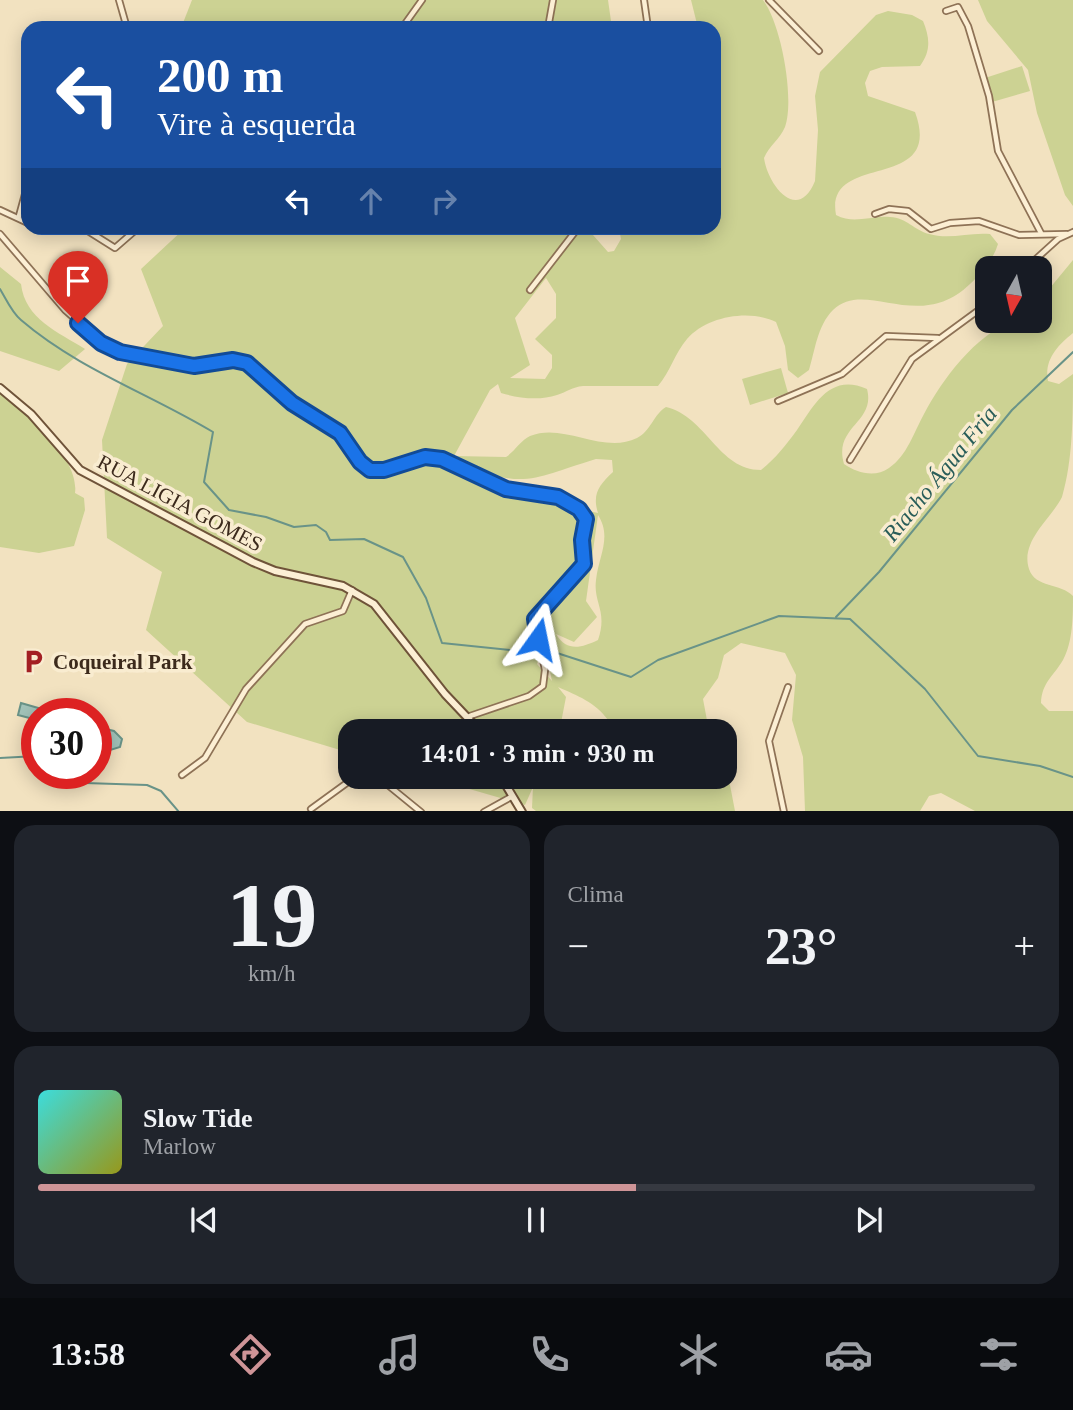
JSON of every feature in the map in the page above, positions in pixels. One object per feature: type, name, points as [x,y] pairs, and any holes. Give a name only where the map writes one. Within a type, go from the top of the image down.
[{"type":"street","points":[[119,0],[125,21]]},
{"type":"street","points":[[407,21],[422,0]]},
{"type":"street","points":[[549,21],[553,0]]},
{"type":"street","points":[[644,0],[647,21]]},
{"type":"street","points":[[769,0],[819,51]]},
{"type":"street","points":[[946,11],[958,8],[965,19],[989,96],[998,151],[1041,233]]},
{"type":"street","points":[[0,210],[19,216],[21,209]]},
{"type":"street","points":[[875,214],[889,209],[908,211],[931,229],[950,223],[979,221],[1013,234],[1070,233]]},
{"type":"street","points":[[1042,256],[1070,233]]},
{"type":"street","points":[[0,234],[65,310],[109,349],[194,366],[240,361],[257,370],[292,403],[340,433],[360,462],[370,470],[384,470],[425,457],[442,459],[506,489],[558,497],[582,512],[586,519],[582,540],[584,564],[534,624],[545,670],[543,686],[529,696],[470,716]]},
{"type":"street","points":[[95,235],[116,248],[130,235]]},
{"type":"street","points":[[530,290],[573,235]]},
{"type":"street","points":[[850,460],[903,371],[938,338],[975,315]]},
{"type":"street","points":[[778,401],[842,373],[886,335],[938,338]]},
{"type":"street","name":"RUA LIGIA GOMES","points":[[0,388],[31,414],[74,465],[99,483],[253,562],[352,590],[383,613],[445,694],[472,719]]},
{"type":"street","points":[[182,775],[205,758],[235,711],[243,693],[299,631],[310,621],[343,611],[352,590]]},
{"type":"street","points":[[784,811],[769,741],[788,687]]},
{"type":"street","points":[[311,809],[338,789]]},
{"type":"street","points":[[393,789],[421,811]]},
{"type":"street","points":[[507,789],[522,811]]},
{"type":"street","points":[[484,811],[511,797]]},
{"type":"green space","points":[[192,0],[608,0],[611,21],[184,21]]},
{"type":"green space","points":[[691,0],[763,0],[770,11],[781,43],[787,81],[788,114],[785,127],[764,158],[777,189],[792,200],[800,199],[808,193],[815,181],[818,130],[815,96],[820,72],[876,15],[888,11],[912,15],[923,21],[928,44],[920,66],[882,67],[870,71],[865,83],[868,96],[915,112],[920,137],[914,154],[900,163],[848,183],[837,195],[836,215],[856,220],[896,218],[937,236],[990,234],[998,244],[992,256],[975,256],[975,279],[970,284],[951,298],[931,305],[913,306],[861,299],[846,302],[828,316],[820,331],[809,370],[798,378],[788,370],[785,346],[776,322],[766,318],[742,316],[717,320],[696,331],[683,344],[658,386],[583,386],[550,397],[536,398],[501,393],[498,384],[490,390],[454,456],[506,457],[530,436],[543,433],[611,443],[624,442],[642,435],[666,407],[692,421],[734,462],[746,468],[761,470],[797,430],[817,401],[833,388],[854,385],[867,389],[868,400],[866,410],[844,441],[844,464],[866,473],[878,473],[895,463],[950,373],[986,337],[992,333],[1052,333],[1052,285],[1073,260],[1073,333],[1053,354],[1047,373],[1048,381],[1059,384],[1073,374],[1068,468],[1062,497],[1038,531],[1027,559],[1032,575],[1073,596],[1069,645],[1063,660],[1046,685],[1041,703],[1049,711],[1073,711],[1073,811],[975,811],[941,793],[929,796],[920,811],[805,811],[803,757],[792,720],[796,675],[785,653],[741,643],[724,655],[718,678],[703,699],[707,719],[607,719],[586,700],[558,687],[566,697],[562,719],[338,719],[338,749],[247,722],[146,630],[162,572],[107,538],[102,440],[127,364],[163,326],[141,269],[177,235],[593,235],[608,252],[614,251],[621,239],[620,235],[721,235],[721,21],[696,21]],"holes":[[[546,278],[556,294],[556,318],[535,339],[552,355],[552,368],[545,379],[510,378],[530,365],[515,318]],[[596,459],[612,460],[613,472],[596,495],[598,513],[494,490],[461,462],[500,477],[515,479],[543,476]],[[598,515],[604,539],[596,588],[601,630],[598,640],[586,645],[570,646],[556,634],[574,642],[597,617],[586,601]],[[544,643],[552,681],[537,664]]]},
{"type":"green space","points":[[978,0],[1073,0],[1073,206],[1065,195],[1037,113],[1028,70],[987,21]]},
{"type":"green space","points":[[1022,66],[1030,91],[992,102],[985,78]]},
{"type":"green space","points":[[0,267],[21,284],[29,307],[44,323],[85,349],[59,371],[0,351]]},
{"type":"green space","points":[[781,368],[788,393],[750,405],[742,379]]},
{"type":"green space","points":[[0,390],[49,437],[69,465],[75,493],[84,498],[85,510],[74,546],[39,553],[0,547]]},
{"type":"green space","points":[[470,789],[532,789],[525,805]]},
{"type":"green space","points":[[533,789],[731,789],[735,811],[536,811],[532,808]]},
{"type":"water","points":[[112,731],[122,739],[120,747],[112,749]]},
{"type":"waterway","name":"Riacho Água Fria","points":[[0,289],[18,317],[66,353],[213,432],[204,482],[229,510],[266,517],[294,527],[316,525],[326,532],[330,540],[364,539],[403,557],[426,598],[442,643],[528,652]]},
{"type":"waterway","name":"Riacho Água Fria","points":[[836,617],[879,572],[1012,410],[1073,352]]},
{"type":"waterway","name":"Riacho Água Fria","points":[[557,653],[631,677],[658,660],[779,616],[850,619],[925,689],[978,756],[1040,766],[1073,777]]},
{"type":"waterway","points":[[0,758],[21,757]]},
{"type":"waterway","points":[[112,784],[147,785],[161,791],[178,811]]},
{"type":"place","name":"Coqueiral Park","points":[[33,662]]},
{"type":"route","points":[[78,323],[109,349],[120,352],[194,366],[233,360],[247,363],[292,403],[340,433],[360,462],[370,470],[384,470],[425,457],[442,459],[455,463],[495,485],[558,497],[579,509],[586,519],[582,533],[584,564],[535,619],[538,639]]}]
